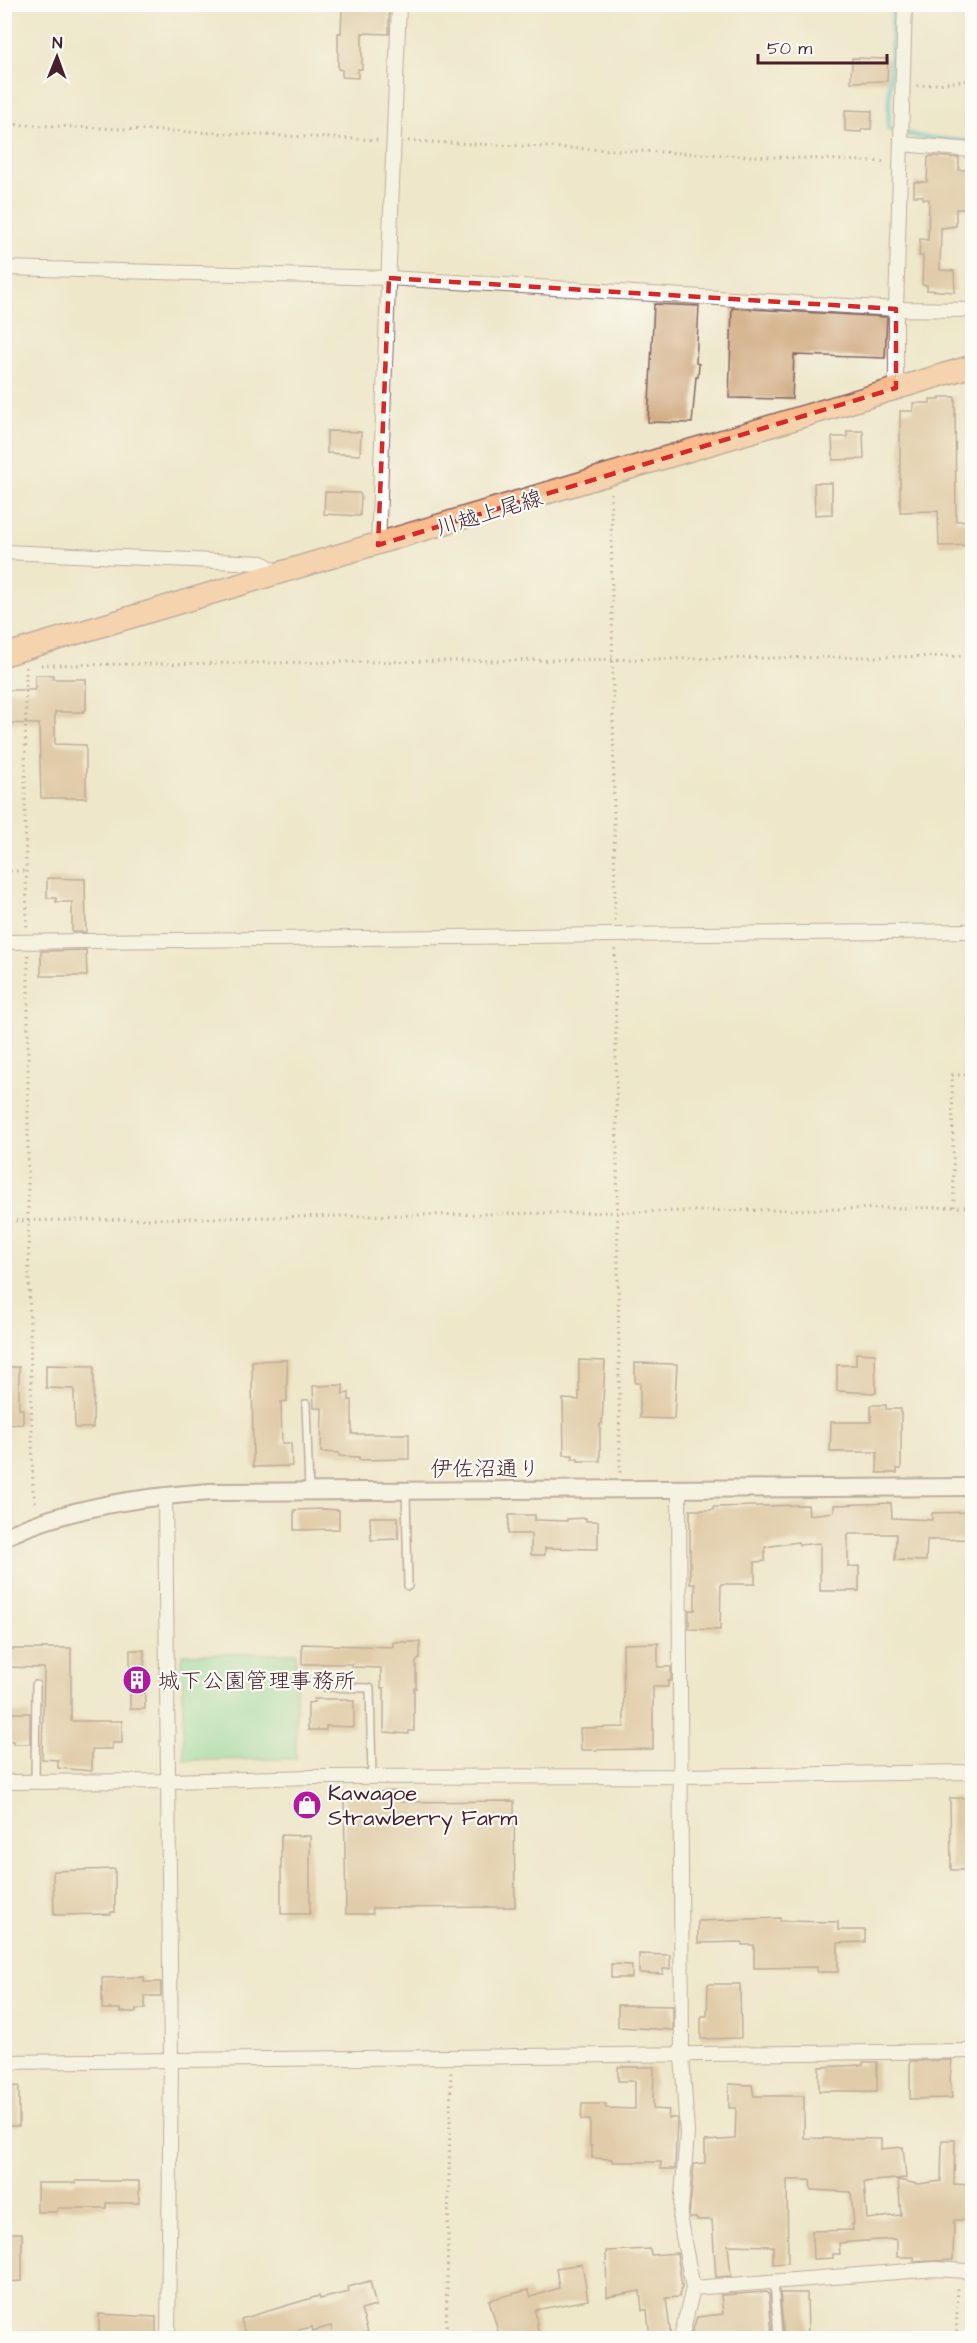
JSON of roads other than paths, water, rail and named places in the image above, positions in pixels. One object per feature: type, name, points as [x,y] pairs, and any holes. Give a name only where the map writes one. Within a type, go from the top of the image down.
[{"type":"main road","name":"川越上尾線","points":[[9,654],[972,366]]},
{"type":"street","points":[[378,545],[399,4]]},
{"type":"street","points":[[896,388],[896,309],[905,4]]},
{"type":"street","points":[[901,144],[972,150]]},
{"type":"street","points":[[4,268],[389,278],[896,309],[972,310]]},
{"type":"street","points":[[4,552],[262,563],[280,573]]},
{"type":"street","points":[[4,942],[972,931]]},
{"type":"street","name":"伊佐沼通り","points":[[5,1535],[39,1523],[120,1501],[210,1492],[972,1486]]},
{"type":"street","points":[[679,1490],[682,2055],[687,2134],[680,2221],[693,2288],[681,2338]]},
{"type":"street","points":[[165,1495],[171,2060],[168,2338]]},
{"type":"street","points":[[4,1782],[372,1776],[680,1776],[972,1772]]},
{"type":"street","points":[[4,2062],[972,2051]]},
{"type":"street","points":[[693,2288],[935,2269],[966,2272]]},
{"type":"lane","points":[[306,1404],[309,1491]]},
{"type":"lane","points":[[406,1491],[408,1586]]},
{"type":"lane","points":[[35,1782],[36,1685]]},
{"type":"lane","points":[[325,1687],[370,1688],[372,1776]]},
{"type":"lane","points":[[774,2281],[777,2338]]},
{"type":"waterway","points":[[893,4],[888,129],[921,137],[972,142]]},
{"type":"place","name":"城下公園管理事務所","points":[[137,1680]]},
{"type":"place","name":"Kawagoe Strawberry Farm","points":[[307,1805]]}]
